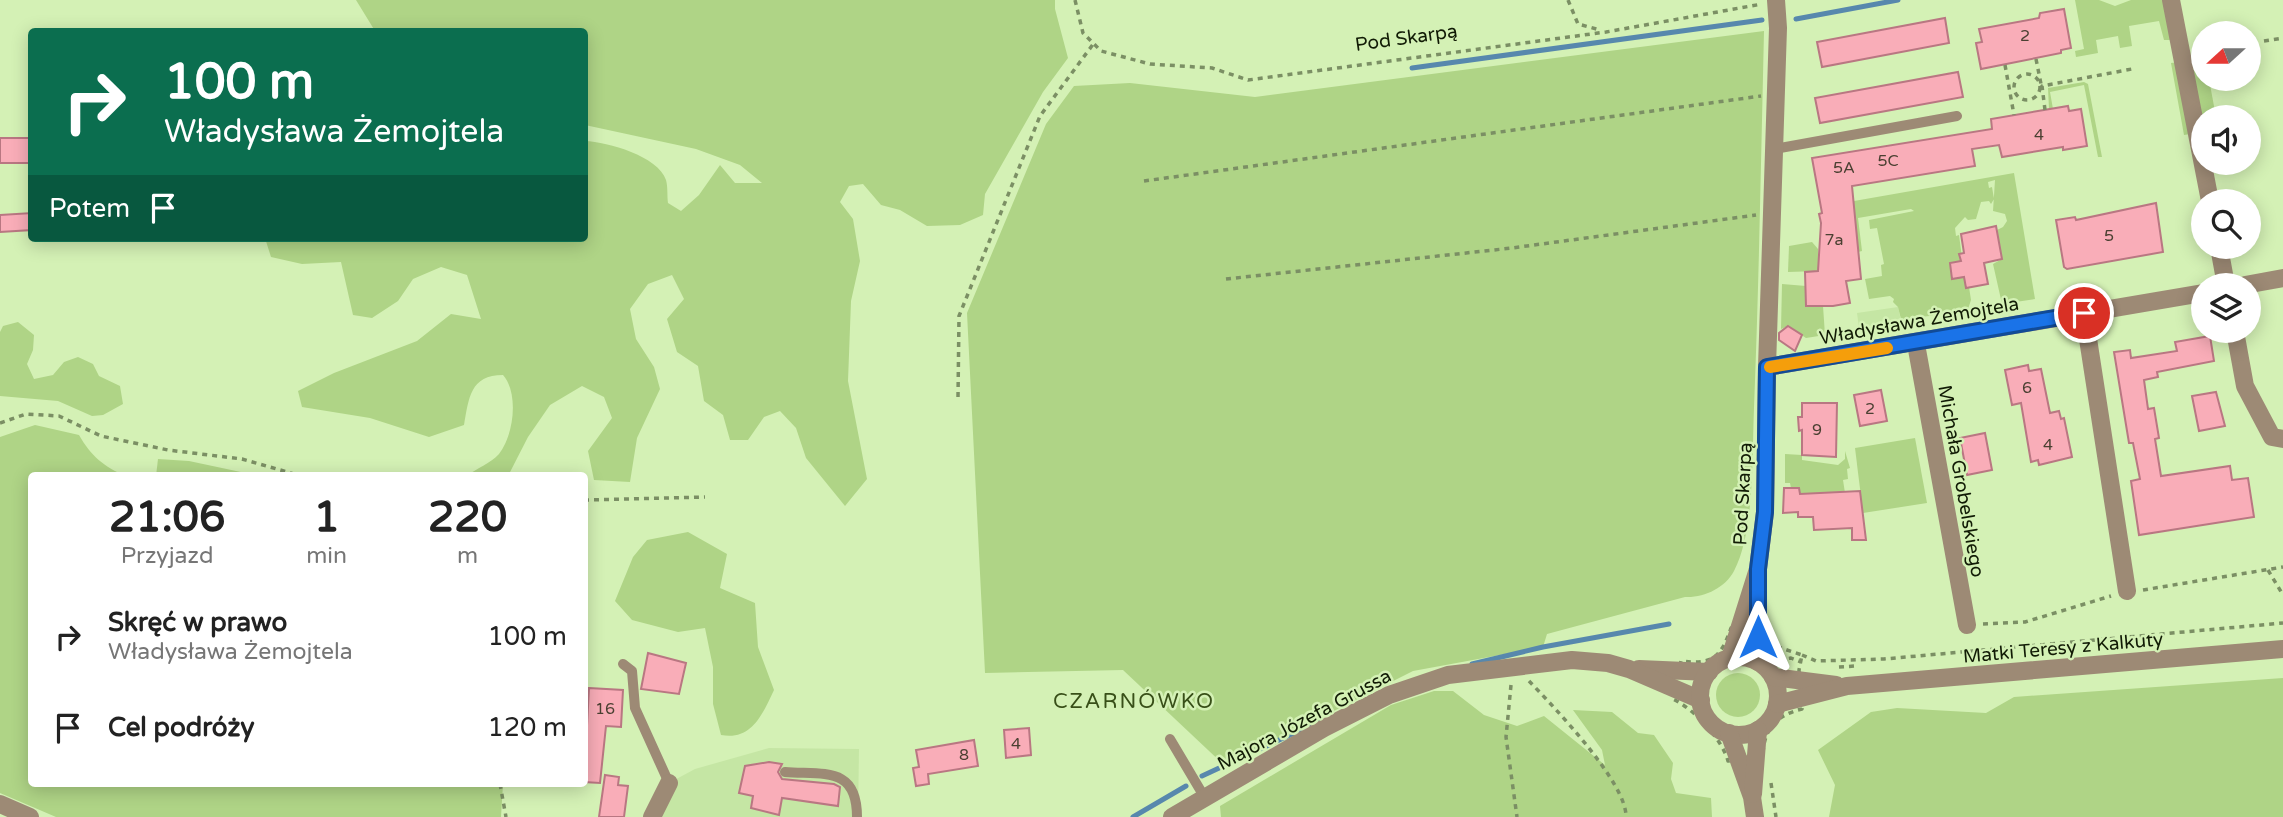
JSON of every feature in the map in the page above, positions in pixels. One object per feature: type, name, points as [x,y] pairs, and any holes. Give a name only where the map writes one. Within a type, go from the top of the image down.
[{"type":"street","name":"Pod Skarpą","points":[[1758,662],[1758,569],[1765,512],[1775,149],[1776,0]]},
{"type":"street","points":[[2171,0],[2208,189]]},
{"type":"street","points":[[2261,282],[2283,278]]},
{"type":"street","name":"Władysława Żemojtela","points":[[1767,367],[1916,344],[2191,295]]},
{"type":"street","points":[[2084,313],[2127,591]]},
{"type":"street","points":[[2237,343],[2245,386],[2272,437],[2283,439]]},
{"type":"street","name":"Michała Grobelskiego","points":[[1916,344],[1967,625]]},
{"type":"street","name":"Pod Skarpą","points":[[1730,658],[1758,569]]},
{"type":"street","name":"Matki Teresy z Kalkuty","points":[[1777,704],[1847,686],[2283,649]]},
{"type":"street","points":[[1741,657],[1758,662],[1773,677],[1778,692],[1777,704],[1767,723],[1758,730],[1748,734],[1729,733],[1713,724],[1705,714],[1701,690],[1709,672],[1720,662],[1741,657]]},
{"type":"street","name":"Majora Józefa Grussa","points":[[1172,817],[1324,728],[1389,695],[1448,676],[1514,665],[1572,660],[1608,663],[1677,680],[1701,700]]},
{"type":"street","name":"Majora Józefa Grussa","points":[[1677,680],[1709,672]]},
{"type":"street","name":"Matki Teresy z Kalkuty","points":[[1773,677],[1847,686]]},
{"type":"street","points":[[1752,797],[1758,756],[1758,730]]},
{"type":"street","points":[[1729,733],[1752,797],[1755,817]]},
{"type":"street","points":[[652,817],[669,782]]},
{"type":"street","points":[[0,804],[30,817]]},
{"type":"lane","points":[[1775,149],[1957,116]]},
{"type":"lane","points":[[623,664],[632,671],[635,708],[669,782]]},
{"type":"lane","points":[[1170,739],[1205,798]]},
{"type":"lane","points":[[785,772],[839,776],[849,781],[855,791],[857,817]]},
{"type":"path","points":[[958,397],[959,316],[1040,116],[1094,43],[1083,33],[1075,0]]},
{"type":"path","points":[[1568,0],[1578,24],[1606,32]]},
{"type":"path","name":"Pod Skarpą","points":[[1094,43],[1101,51],[1150,64],[1212,68],[1248,80],[1606,32],[1776,0]]},
{"type":"path","points":[[2264,41],[2283,38]]},
{"type":"path","points":[[2036,59],[2045,110]]},
{"type":"path","points":[[2005,65],[2012,91],[2014,115]]},
{"type":"path","points":[[2040,86],[2132,69]]},
{"type":"path","points":[[2012,91],[2015,81],[2026,74],[2034,77],[2040,86]]},
{"type":"path","points":[[2012,91],[2022,99],[2030,100],[2037,95],[2040,86]]},
{"type":"path","points":[[1144,181],[1776,93]]},
{"type":"path","points":[[1226,279],[1511,248],[1772,213]]},
{"type":"path","points":[[0,423],[26,414],[58,416],[101,436],[168,450],[242,459],[287,472]]},
{"type":"path","points":[[588,500],[705,497]]},
{"type":"path","points":[[2268,570],[2283,595]]},
{"type":"path","points":[[1802,655],[1799,680],[1802,709],[1782,715],[1769,728],[1763,741],[1763,754],[1758,756],[1728,761],[1720,741],[1686,705],[1673,699],[1681,661],[1704,663],[1715,657],[1724,649],[1731,628],[1758,637],[1802,655],[1816,662],[1884,659],[2283,623]]},
{"type":"path","points":[[1514,665],[1507,705],[1506,737],[1517,817]]},
{"type":"path","points":[[1514,665],[1565,719],[1621,794],[1626,817]]},
{"type":"path","points":[[501,787],[506,817]]},
{"type":"shaded area","points":[[356,0],[1055,0],[1068,58],[1043,92],[985,194],[983,215],[960,225],[927,226],[900,210],[881,205],[863,184],[849,186],[840,202],[853,219],[860,261],[851,301],[848,381],[867,479],[845,506],[806,458],[796,428],[780,411],[764,417],[748,440],[730,440],[723,415],[704,401],[698,366],[677,352],[667,319],[684,299],[672,275],[648,284],[630,309],[636,339],[654,367],[660,389],[637,438],[630,482],[594,480],[588,451],[612,418],[604,397],[582,386],[550,405],[528,437],[510,472],[473,472],[499,454],[508,436],[513,403],[503,375],[492,376],[477,384],[470,397],[464,425],[429,437],[370,418],[302,407],[298,391],[334,373],[417,341],[451,314],[481,319],[467,275],[441,267],[413,279],[398,301],[372,318],[353,315],[341,262],[302,264],[271,257],[266,242],[588,242],[588,141],[619,147],[653,164],[666,180],[668,203],[681,211],[699,195],[720,165],[735,183],[762,183],[740,165],[696,149],[588,126],[588,28],[373,28]]},
{"type":"shaded area","points":[[2075,0],[2099,0],[2115,6],[2131,0],[2166,0],[2170,40],[2164,40],[2159,21],[2129,26],[2132,46],[2120,48],[2118,36],[2096,40],[2098,53],[2076,57],[2075,51],[2084,49]]},
{"type":"shaded area","points":[[1764,31],[1751,492],[1741,554],[1734,571],[1725,582],[1713,591],[1699,596],[1685,597],[1547,634],[1543,647],[1413,671],[1225,766],[1123,670],[985,673],[967,313],[1046,124],[1074,86],[1130,83],[1255,97]]},
{"type":"shaded area","points":[[2191,60],[2191,91],[2211,91],[2214,105],[2191,105],[2191,134],[2184,135],[2171,63],[2179,62],[2180,69]]},
{"type":"shaded area","points":[[2084,82],[2088,84],[2102,157],[2098,157],[2084,85],[2050,92],[2053,109],[2049,109],[2048,88]]},
{"type":"shaded area","points":[[2014,173],[2035,299],[2002,304],[1993,264],[2002,259],[1997,230],[2007,221],[2005,214],[1993,211],[1994,199],[1991,204],[1989,201],[1981,202],[1976,219],[1968,220],[1965,217],[1955,228],[1956,236],[1959,235],[1966,287],[1969,287],[1971,300],[1968,309],[1958,310],[1958,313],[1901,319],[1898,307],[1890,296],[1869,299],[1865,279],[1882,276],[1881,265],[1884,264],[1877,228],[1870,229],[1869,220],[1914,211],[1911,209],[1858,218],[1862,251],[1854,253],[1854,201]],"holes":[[[1995,180],[1994,198],[1988,182]]]},
{"type":"shaded area","points":[[1812,242],[1818,249],[1819,271],[1788,272],[1789,246]]},
{"type":"shaded area","points":[[1782,284],[1806,286],[1806,306],[1823,306],[1825,335],[1806,338],[1788,326],[1781,329]]},
{"type":"shaded area","points":[[1898,307],[1901,321],[1859,328],[1857,313]]},
{"type":"shaded area","points":[[18,322],[34,335],[33,350],[27,364],[34,379],[53,375],[64,362],[78,357],[93,364],[99,376],[120,386],[123,404],[103,415],[92,416],[58,401],[0,396],[0,332],[3,326]]},
{"type":"shaded area","points":[[35,425],[79,435],[99,460],[117,472],[28,472],[28,787],[503,787],[501,817],[56,817],[0,793],[0,437]]},
{"type":"shaded area","points":[[1915,438],[1927,503],[1863,513],[1855,448]]},
{"type":"shaded area","points":[[1845,451],[1850,468],[1847,469],[1848,479],[1843,480],[1845,493],[1800,496],[1799,488],[1791,488],[1790,483],[1785,483],[1785,454],[1802,455],[1802,460],[1838,465],[1845,459]]},
{"type":"shaded area","points":[[158,459],[189,461],[240,472],[156,472]]},
{"type":"shaded area","points":[[688,532],[727,554],[720,588],[755,603],[758,647],[774,690],[761,716],[741,734],[721,735],[713,704],[713,667],[705,628],[678,632],[632,620],[615,601],[633,557],[647,540]]},
{"type":"shaded area","points":[[1738,673],[1747,674],[1754,679],[1759,686],[1759,704],[1754,711],[1747,716],[1738,717],[1729,716],[1722,711],[1717,704],[1716,695],[1717,686],[1722,679],[1729,674]]},
{"type":"shaded area","points":[[2283,678],[2283,817],[1829,817],[1835,785],[1818,750],[1871,712],[1897,708],[1986,713],[2014,697]]},
{"type":"shaded area","points":[[1434,691],[1453,691],[1484,715],[1517,726],[1544,716],[1605,765],[1602,750],[1573,710],[1612,712],[1638,733],[1654,735],[1673,763],[1671,779],[1676,793],[1711,798],[1712,817],[1221,817],[1220,806],[1391,705]]},
{"type":"shaded area","points":[[769,748],[859,749],[858,817],[652,817],[669,783],[695,769]]},
{"type":"building","points":[[2064,9],[2071,48],[2061,50],[2061,53],[1981,69],[1976,43],[1982,42],[1979,29],[2039,18],[2040,13]]},
{"type":"building","points":[[1945,18],[1949,43],[1822,67],[1817,42]]},
{"type":"building","points":[[1958,72],[1963,97],[1820,123],[1815,98]]},
{"type":"building","points":[[2068,106],[2069,111],[2081,109],[2087,146],[2002,157],[1999,145],[1972,149],[1975,166],[1852,186],[1861,279],[1846,281],[1850,303],[1806,306],[1805,272],[1818,271],[1821,223],[1819,214],[1822,213],[1812,158],[1992,129],[1991,119]]},
{"type":"building","points":[[0,138],[28,138],[28,163],[0,163]]},
{"type":"building","points":[[2156,203],[2163,252],[2067,269],[2064,267],[2056,220],[2075,217],[2076,220]]},
{"type":"building","points":[[28,213],[28,230],[0,232],[0,215]]},
{"type":"building","points":[[1996,226],[2002,259],[1984,263],[1988,284],[1966,288],[1964,277],[1952,279],[1950,263],[1961,261],[1959,254],[1964,253],[1961,234]]},
{"type":"building","points":[[1788,326],[1802,335],[1795,351],[1779,340],[1779,333]]},
{"type":"building","points":[[2191,339],[2191,343],[2211,343],[2214,361],[2157,372],[2158,377],[2144,380],[2148,409],[2154,408],[2159,438],[2155,439],[2161,476],[2230,466],[2232,480],[2248,478],[2254,517],[2139,535],[2131,481],[2140,479],[2133,443],[2129,443],[2114,352],[2130,350],[2131,358],[2177,351],[2175,342]]},
{"type":"building","points":[[2028,365],[2029,371],[2041,369],[2050,413],[2059,411],[2061,419],[2064,418],[2072,457],[2039,465],[2038,460],[2031,462],[2021,403],[2012,405],[2005,370]]},
{"type":"building","points":[[1881,390],[1887,421],[1860,426],[1854,395]]},
{"type":"building","points":[[2216,392],[2225,426],[2199,431],[2192,396]]},
{"type":"building","points":[[1802,403],[1837,403],[1836,457],[1802,455],[1802,430],[1799,431],[1798,417],[1802,417]]},
{"type":"building","points":[[1985,433],[1992,470],[1967,475],[1960,438]]},
{"type":"building","points":[[1784,488],[1799,488],[1800,494],[1860,491],[1866,540],[1852,540],[1852,528],[1814,530],[1813,517],[1798,517],[1798,512],[1783,513]]},
{"type":"building","points":[[648,653],[686,663],[679,694],[641,689]]},
{"type":"building","points":[[589,688],[623,690],[621,727],[606,726],[600,783],[588,782]]},
{"type":"building","points":[[1029,728],[1031,755],[1006,758],[1004,730]]},
{"type":"building","points":[[974,740],[978,766],[928,774],[929,784],[916,786],[913,768],[919,767],[916,750]]},
{"type":"building","points":[[769,762],[782,764],[778,772],[782,779],[834,784],[840,787],[838,806],[782,798],[779,815],[751,808],[753,796],[739,793],[745,766]]},
{"type":"building","points":[[605,775],[619,777],[618,785],[628,786],[624,817],[599,817]]},
{"type":"waterway","points":[[1796,19],[1898,0]]},
{"type":"waterway","points":[[1412,68],[1762,20]]},
{"type":"waterway","points":[[1472,664],[1543,647],[1669,624]]},
{"type":"waterway","points":[[1202,776],[1320,721]]},
{"type":"waterway","points":[[1133,817],[1186,786]]},
{"type":"slow traffic","points":[[1770,367],[1887,348]]},
{"type":"district","name":"CZARNÓWKO","points":[[1134,701]]},
{"type":"route","points":[[1758,637],[1758,569],[1765,512],[1767,367],[1916,344],[2084,313]]}]
